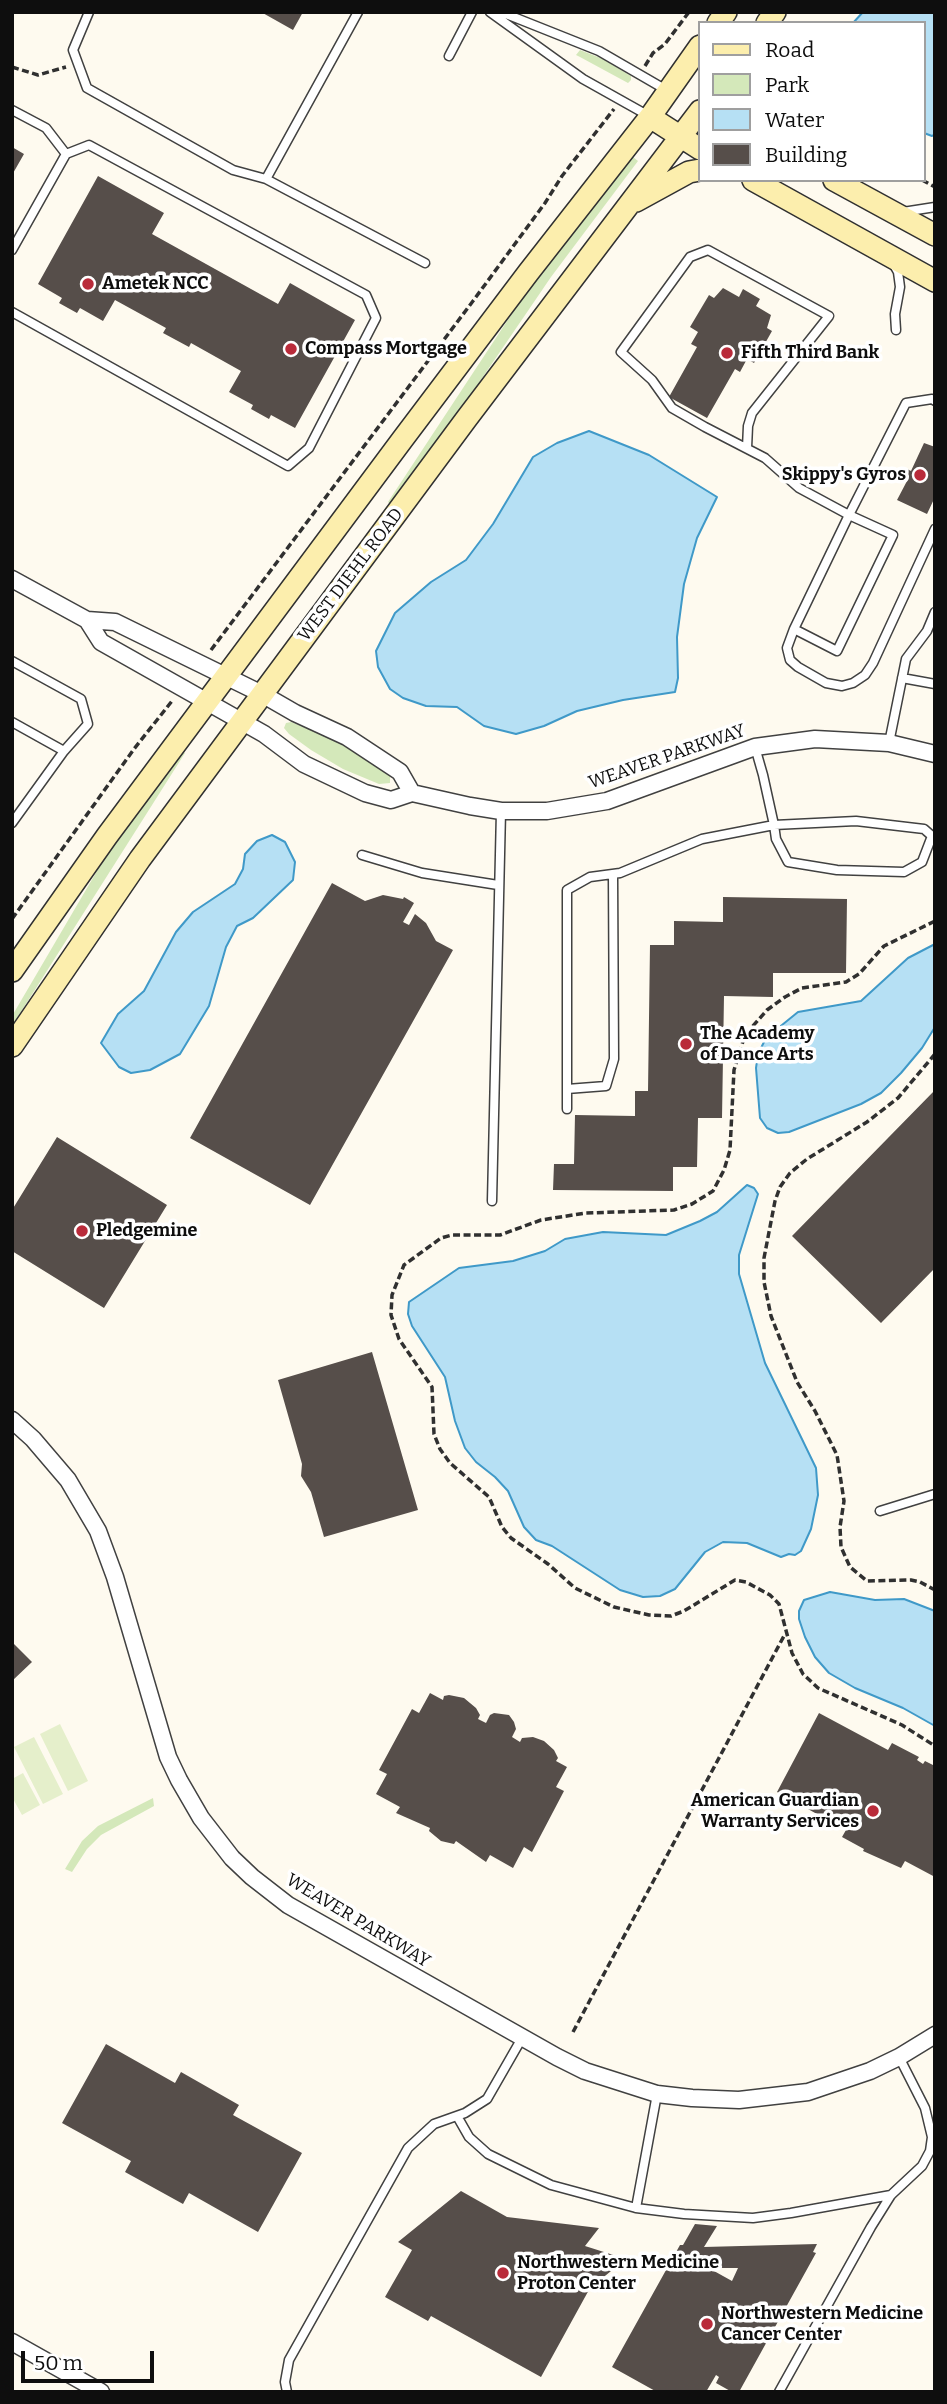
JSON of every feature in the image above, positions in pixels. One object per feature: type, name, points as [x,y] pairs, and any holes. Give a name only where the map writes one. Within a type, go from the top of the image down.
[{"type":"street","points":[[12,971],[107,836],[401,440],[650,117],[698,49]]},
{"type":"street","points":[[668,91],[698,110]]},
{"type":"street","name":"WEST DIEHL ROAD","points":[[12,1046],[139,859],[467,418],[698,114]]},
{"type":"street","points":[[650,117],[698,148]]},
{"type":"street","points":[[629,205],[689,172],[698,170]]},
{"type":"street","points":[[757,182],[935,281]]},
{"type":"street","points":[[848,185],[935,235]]},
{"type":"street","points":[[12,579],[87,620],[116,622],[347,737],[400,772],[412,793]]},
{"type":"street","name":"WEAVER PARKWAY","points":[[87,620],[101,642],[264,734],[304,764],[365,793],[391,800],[412,793],[470,806],[547,811],[607,801],[755,747],[815,739],[889,743],[935,754]]},
{"type":"street","name":"WEAVER PARKWAY","points":[[12,1420],[33,1439],[68,1480],[98,1531],[115,1577],[168,1757],[201,1818],[252,1877],[288,1905],[585,2071],[657,2094],[739,2100],[808,2092],[841,2082],[899,2057],[935,2035]]},
{"type":"street","points":[[12,2342],[101,2392]]},
{"type":"lane","points":[[89,12],[73,50],[87,88],[233,170],[266,179],[425,263]]},
{"type":"lane","points":[[266,179],[358,12]]},
{"type":"lane","points":[[449,56],[472,12]]},
{"type":"lane","points":[[490,12],[583,79],[650,117]]},
{"type":"lane","points":[[501,12],[599,51],[668,91]]},
{"type":"lane","points":[[12,110],[46,128],[66,154]]},
{"type":"lane","points":[[12,250],[66,154],[89,145],[366,295],[376,318],[309,448],[288,466],[12,312]]},
{"type":"lane","points":[[895,213],[935,207]]},
{"type":"lane","points":[[747,448],[748,426],[752,413],[829,316],[708,250],[690,257],[621,352],[652,380],[672,408],[769,460],[799,488],[893,535],[838,651],[794,629]]},
{"type":"lane","points":[[886,254],[898,272],[900,287],[895,314],[896,330]]},
{"type":"lane","points":[[935,401],[932,399],[906,403],[794,629],[787,648],[790,660],[797,667],[826,683],[842,686],[865,675],[935,529]]},
{"type":"lane","points":[[889,743],[906,659],[931,632],[935,612]]},
{"type":"lane","points":[[12,660],[81,699],[88,724],[64,751],[12,823]]},
{"type":"lane","points":[[902,678],[935,684]]},
{"type":"lane","points":[[12,722],[64,751]]},
{"type":"lane","points":[[567,1109],[567,890],[590,877],[613,874],[702,839],[774,825],[856,821],[924,829],[932,836],[922,862],[904,872],[837,870],[788,862],[776,839],[774,825],[755,747]]},
{"type":"lane","points":[[492,1201],[501,810]]},
{"type":"lane","points":[[362,855],[422,873],[498,885]]},
{"type":"lane","points":[[567,1089],[606,1086],[614,1059],[613,874]]},
{"type":"lane","points":[[880,1510],[935,1494]]},
{"type":"lane","points":[[287,2392],[285,2382],[289,2360],[408,2148],[434,2124],[457,2116],[487,2099],[522,2038]]},
{"type":"lane","points":[[779,2392],[891,2195],[922,2166],[930,2151],[932,2137],[925,2108],[899,2057]]},
{"type":"lane","points":[[636,2208],[657,2094]]},
{"type":"lane","points":[[457,2116],[469,2137],[488,2154],[551,2185],[636,2208],[697,2216],[753,2218],[791,2214],[891,2195]]},
{"type":"path","points":[[649,59],[665,44],[689,12]]},
{"type":"path","points":[[665,44],[671,49]]},
{"type":"path","points":[[12,67],[38,75],[66,67]]},
{"type":"path","points":[[201,664],[473,301],[562,176],[602,127]]},
{"type":"path","points":[[12,919],[134,749],[182,688]]},
{"type":"path","points":[[935,921],[884,946],[859,974],[846,982],[803,989],[785,997],[767,1010],[745,1035],[734,1070],[730,1150],[724,1170],[713,1191],[692,1204],[674,1210],[586,1213],[541,1220],[500,1235],[452,1235],[441,1238],[404,1265],[392,1295],[391,1315],[399,1339],[432,1387],[434,1434],[440,1449],[450,1462],[489,1497],[502,1527],[511,1538],[548,1564],[575,1588],[614,1607],[649,1615],[671,1615],[684,1611],[735,1580],[746,1582],[770,1595],[779,1604],[792,1653],[803,1674],[818,1688],[902,1725],[935,1746]]},
{"type":"path","points":[[935,1054],[898,1098],[790,1173],[780,1187],[775,1201],[764,1258],[764,1282],[771,1315],[797,1382],[816,1411],[837,1455],[844,1501],[840,1527],[841,1548],[850,1567],[867,1581],[911,1580],[935,1590]]},
{"type":"path","points":[[573,2032],[786,1632]]},
{"type":"green space","points":[[580,50],[603,59],[631,76],[631,80],[628,83],[576,55]]},
{"type":"green space","points":[[633,157],[638,161],[551,277],[392,506],[388,502],[540,271]]},
{"type":"green space","points":[[291,722],[331,738],[358,753],[390,776],[390,783],[379,784],[343,769],[311,750],[284,728],[286,723]]},
{"type":"green space","points":[[182,751],[185,753],[12,1026],[12,1016],[114,842]]},
{"type":"green space","points":[[60,1724],[88,1781],[68,1791],[40,1734]]},
{"type":"green space","points":[[34,1737],[63,1794],[43,1804],[14,1747]]},
{"type":"green space","points":[[23,1773],[40,1805],[22,1815],[12,1797],[12,1779]]},
{"type":"green space","points":[[153,1798],[154,1806],[101,1835],[87,1849],[72,1872],[65,1869],[82,1841],[98,1826]]},
{"type":"water","points":[[863,12],[935,12],[935,134],[926,134],[926,21],[855,21]]},
{"type":"water","points":[[589,431],[649,455],[717,497],[697,538],[684,584],[677,637],[678,678],[675,692],[577,711],[544,726],[516,734],[484,726],[457,707],[426,706],[403,698],[390,689],[378,667],[376,651],[395,613],[431,582],[466,560],[493,524],[533,457],[557,443]]},
{"type":"water","points":[[272,835],[285,842],[295,862],[293,880],[253,918],[237,926],[226,947],[209,1006],[180,1054],[150,1070],[131,1073],[119,1067],[101,1043],[118,1014],[144,991],[176,932],[193,912],[235,884],[243,869],[245,854],[257,841]]},
{"type":"water","points":[[935,944],[935,1027],[901,1073],[881,1093],[861,1104],[789,1132],[778,1133],[767,1128],[760,1118],[756,1068],[758,1054],[766,1038],[798,1012],[861,1001],[908,958]]},
{"type":"water","points":[[747,1185],[754,1188],[758,1194],[739,1255],[739,1274],[765,1363],[816,1468],[818,1495],[811,1529],[801,1551],[795,1555],[781,1557],[747,1543],[723,1542],[705,1552],[675,1589],[660,1596],[643,1597],[620,1590],[552,1546],[536,1540],[524,1527],[508,1491],[476,1462],[465,1448],[455,1421],[445,1377],[412,1326],[408,1314],[409,1302],[459,1268],[513,1261],[545,1251],[565,1239],[603,1232],[666,1235],[717,1212]]},
{"type":"water","points":[[830,1592],[875,1600],[904,1599],[935,1611],[935,1726],[903,1708],[855,1688],[829,1673],[815,1657],[805,1637],[799,1611],[804,1600]]},
{"type":"building","points":[[261,12],[303,12],[293,30]]},
{"type":"building","points":[[12,147],[24,154],[12,175]]},
{"type":"building","points":[[98,176],[164,213],[152,234],[278,304],[290,283],[355,320],[295,428],[271,415],[269,419],[251,409],[253,405],[229,392],[241,371],[191,343],[189,347],[163,333],[166,328],[115,300],[103,321],[80,308],[77,313],[59,303],[62,298],[38,284]]},
{"type":"building","name":"Fifth Third Bank","points":[[723,288],[739,297],[743,289],[760,299],[756,306],[771,315],[767,328],[772,331],[754,363],[747,359],[740,372],[735,369],[707,418],[669,397],[697,347],[691,344],[698,332],[690,327],[709,295],[714,298]]},
{"type":"building","name":"Skippy's Gyros","points":[[924,443],[935,447],[935,497],[927,514],[897,500],[907,481],[902,479],[907,469],[911,471]]},
{"type":"building","points":[[332,883],[365,901],[383,895],[404,897],[414,903],[403,922],[409,925],[415,914],[426,923],[436,941],[453,950],[310,1205],[190,1138]]},
{"type":"building","name":"The Academy of Dance Arts","points":[[723,897],[847,899],[846,973],[773,973],[773,997],[724,996],[722,1118],[698,1118],[697,1167],[673,1167],[673,1191],[553,1190],[554,1164],[574,1164],[575,1115],[635,1116],[635,1091],[648,1091],[650,945],[674,945],[674,921],[723,922]]},
{"type":"building","points":[[935,1090],[935,1268],[881,1323],[792,1236]]},
{"type":"building","name":"Pledgemine","points":[[57,1137],[167,1205],[104,1308],[12,1251],[12,1210]]},
{"type":"building","points":[[372,1352],[418,1510],[324,1537],[311,1492],[301,1476],[302,1464],[278,1380]]},
{"type":"building","points":[[12,1642],[32,1662],[12,1681]]},
{"type":"building","points":[[430,1693],[443,1700],[444,1696],[449,1695],[464,1698],[476,1708],[480,1715],[478,1719],[486,1723],[494,1713],[509,1715],[516,1729],[512,1737],[520,1742],[522,1738],[533,1737],[544,1741],[554,1750],[558,1758],[556,1761],[567,1767],[556,1787],[564,1791],[532,1852],[524,1847],[513,1868],[490,1855],[486,1862],[456,1841],[454,1844],[441,1841],[429,1831],[430,1828],[396,1813],[400,1807],[376,1794],[387,1774],[379,1770],[412,1709],[419,1713]]},
{"type":"building","name":"American Guardian Warranty Services","points":[[819,1713],[888,1750],[892,1743],[919,1757],[917,1760],[923,1764],[925,1761],[935,1766],[935,1877],[905,1861],[901,1868],[863,1851],[864,1849],[842,1837],[846,1830],[777,1792]]},
{"type":"building","points":[[106,2044],[175,2083],[181,2072],[239,2105],[233,2115],[302,2153],[258,2232],[189,2193],[183,2204],[125,2172],[131,2161],[62,2123]]},
{"type":"building","name":"Northwestern Medicine Proton Center","points":[[461,2191],[507,2217],[599,2228],[585,2246],[626,2259],[590,2288],[541,2377],[431,2316],[428,2321],[385,2297],[412,2250],[398,2242]]},
{"type":"building","name":"Northwestern Medicine Cancer Center","points":[[695,2224],[717,2226],[704,2247],[817,2244],[813,2252],[816,2253],[739,2392],[732,2392],[716,2383],[719,2377],[716,2375],[706,2392],[657,2392],[612,2367],[680,2245],[683,2245]],"holes":[[[715,2268],[738,2268],[732,2281],[714,2271]]]},
{"type":"place","name":"Ametek NCC","points":[[88,284]]},
{"type":"place","name":"Compass Mortgage","points":[[291,349]]},
{"type":"place","name":"Fifth Third Bank","points":[[727,353]]},
{"type":"place","name":"Skippy's Gyros","points":[[920,475]]},
{"type":"place","name":"The Academy of Dance Arts","points":[[686,1044]]},
{"type":"place","name":"Pledgemine","points":[[82,1231]]},
{"type":"place","name":"American Guardian Warranty Services","points":[[873,1811]]},
{"type":"place","name":"Northwestern Medicine Proton Center","points":[[503,2273]]},
{"type":"place","name":"Northwestern Medicine Cancer Center","points":[[707,2324]]}]
